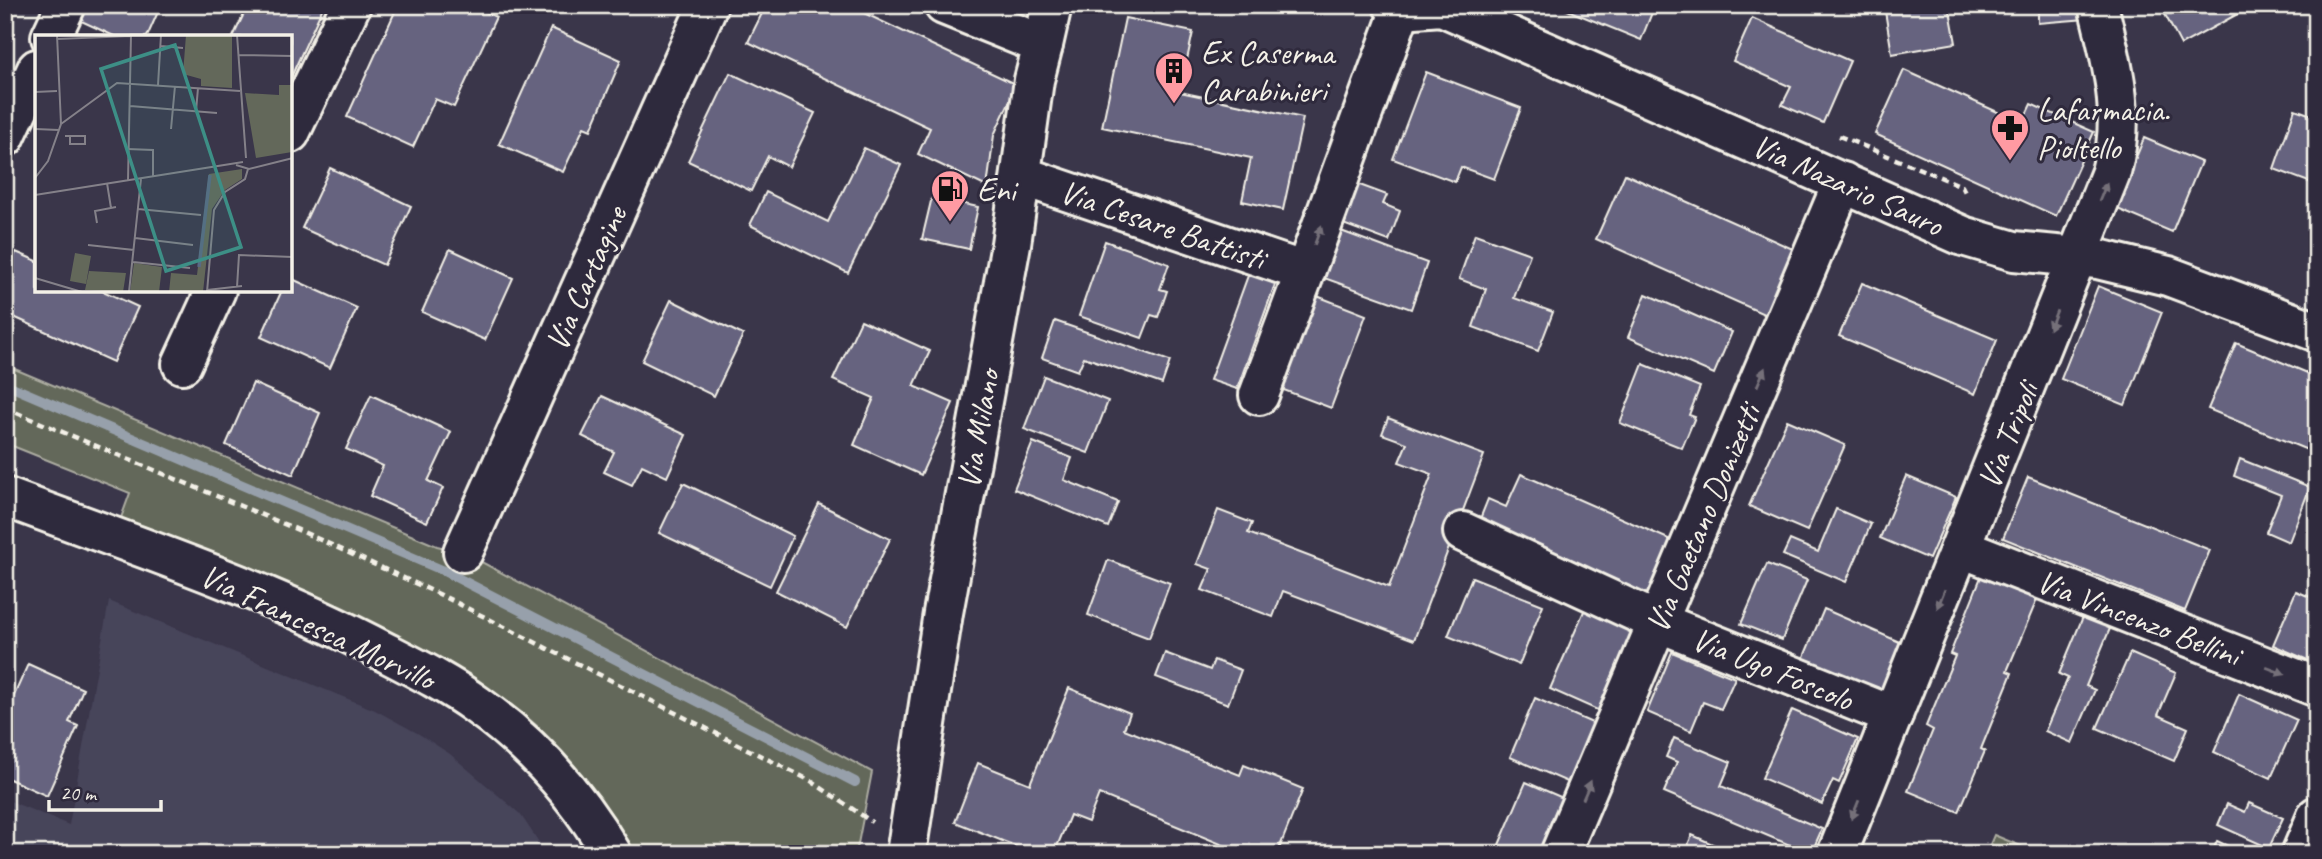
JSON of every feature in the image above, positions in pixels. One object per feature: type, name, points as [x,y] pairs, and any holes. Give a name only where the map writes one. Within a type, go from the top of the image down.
[{"type":"street","points":[[52,35],[66,5]]},
{"type":"street","points":[[292,130],[351,5]]},
{"type":"street","name":"Via Cartagine","points":[[463,552],[708,5]]},
{"type":"street","points":[[944,5],[1043,45]]},
{"type":"street","name":"Via Milano","points":[[905,854],[943,613],[1011,244],[1034,80],[1052,5]]},
{"type":"street","name":"Via Tripoli","points":[[1837,854],[2111,173],[2119,127],[2116,81],[2098,5]]},
{"type":"street","name":"Via Nazario Sauro","points":[[1397,7],[1442,6],[1963,236],[2014,251],[2079,256],[2168,276],[2317,332]]},
{"type":"street","name":"Via Cesare Battisti","points":[[1259,395],[1305,272],[1397,7]]},
{"type":"street","points":[[5,137],[35,73]]},
{"type":"street","name":"Via Cesare Battisti","points":[[1021,176],[1305,272]]},
{"type":"street","name":"Via Gaetano Donizetti","points":[[1561,853],[1843,182]]},
{"type":"street","points":[[182,364],[215,292]]},
{"type":"street","name":"Via Francesca Morvillo","points":[[5,497],[274,600],[351,634],[439,680],[478,705],[530,750],[576,802],[612,854]]},
{"type":"street","name":"Via Ugo Foscolo","points":[[1463,532],[1658,622],[1893,716]]},
{"type":"street","name":"Via Vincenzo Bellini","points":[[1962,548],[2317,687]]},
{"type":"street","points":[[2301,854],[2317,816]]},
{"type":"path","points":[[1836,134],[1962,186],[1972,204]]},
{"type":"path","points":[[5,408],[303,532],[441,595],[811,782],[873,823],[871,833]]},
{"type":"shaded area","points":[[109,601],[375,710],[419,734],[450,754],[520,814],[547,854],[5,854],[5,799],[69,825]]},
{"type":"green space","points":[[5,365],[437,546],[463,552],[872,772],[856,854],[635,854],[599,797],[570,760],[538,727],[492,691],[428,653],[294,588],[121,518],[130,493],[5,443]]},
{"type":"green space","points":[[1994,835],[2040,854],[1986,854]]},
{"type":"building","points":[[84,5],[161,5],[148,35],[112,35],[77,19]]},
{"type":"building","points":[[248,5],[324,5],[292,75],[292,35],[234,35]]},
{"type":"building","points":[[398,5],[471,5],[496,17],[454,107],[435,99],[413,147],[347,117]]},
{"type":"building","points":[[766,5],[847,5],[1017,85],[994,135],[987,187],[918,154],[930,128],[748,42]]},
{"type":"building","points":[[1555,5],[1655,5],[1641,40]]},
{"type":"building","points":[[1884,5],[1949,5],[1956,43],[1892,54]]},
{"type":"building","points":[[2038,5],[2085,5],[2086,19],[2038,23]]},
{"type":"building","points":[[2160,5],[2254,5],[2181,45]]},
{"type":"building","name":"Ex Caserma Carabinieri","points":[[1125,18],[1193,32],[1180,92],[1303,118],[1283,210],[1242,201],[1251,158],[1102,127]]},
{"type":"building","points":[[1752,18],[1850,61],[1823,123],[1782,105],[1791,87],[1733,61]]},
{"type":"building","points":[[551,28],[621,60],[591,130],[584,127],[563,172],[499,144]]},
{"type":"building","points":[[1904,70],[2022,123],[2031,104],[2094,132],[2056,216],[1875,134]]},
{"type":"building","points":[[1426,72],[1521,108],[1494,179],[1461,167],[1455,182],[1393,159]]},
{"type":"building","points":[[730,73],[815,113],[789,167],[768,156],[751,191],[688,161]]},
{"type":"building","points":[[2295,109],[2317,117],[2317,185],[2274,169]]},
{"type":"building","points":[[2144,138],[2201,162],[2172,232],[2115,208]]},
{"type":"building","points":[[864,148],[901,165],[848,273],[750,225],[766,192],[828,222]]},
{"type":"building","points":[[330,168],[411,206],[384,265],[302,228]]},
{"type":"building","points":[[1625,174],[1804,254],[1775,319],[1596,239]]},
{"type":"building","points":[[1346,180],[1387,195],[1383,204],[1400,211],[1389,241],[1332,220]]},
{"type":"building","name":"Eni","points":[[932,197],[978,207],[969,249],[922,239]]},
{"type":"building","points":[[1341,231],[1427,263],[1411,309],[1324,278]]},
{"type":"building","points":[[1475,234],[1530,254],[1514,298],[1553,312],[1538,351],[1473,327],[1486,289],[1459,279]]},
{"type":"building","points":[[1105,241],[1169,264],[1160,289],[1167,291],[1158,317],[1151,315],[1142,338],[1079,316]]},
{"type":"building","points":[[450,249],[513,278],[485,340],[422,312]]},
{"type":"building","points":[[16,252],[35,260],[35,292],[105,292],[138,307],[113,362],[5,313],[5,276]]},
{"type":"building","points":[[1250,270],[1277,279],[1237,389],[1210,380]]},
{"type":"building","points":[[292,279],[357,308],[330,368],[261,337],[281,292],[292,292]]},
{"type":"building","points":[[1862,283],[1997,340],[1975,394],[1839,336]]},
{"type":"building","points":[[2098,286],[2162,312],[2125,405],[2061,379]]},
{"type":"building","points":[[1646,294],[1732,332],[1714,374],[1628,337]]},
{"type":"building","points":[[1317,296],[1366,315],[1331,408],[1281,389]]},
{"type":"building","points":[[671,300],[743,335],[714,396],[642,361]]},
{"type":"building","points":[[861,320],[930,351],[914,386],[953,403],[921,475],[854,445],[874,398],[833,380]]},
{"type":"building","points":[[1055,321],[1170,361],[1162,384],[1084,357],[1078,371],[1042,358]]},
{"type":"building","points":[[2236,343],[2317,377],[2317,454],[2208,409]]},
{"type":"building","points":[[1643,364],[1700,387],[1689,415],[1695,417],[1682,448],[1620,423]]},
{"type":"building","points":[[1044,376],[1108,401],[1088,453],[1024,429]]},
{"type":"building","points":[[253,383],[320,413],[293,475],[226,445]]},
{"type":"building","points":[[371,395],[451,432],[428,481],[443,488],[427,522],[370,496],[383,466],[346,449]]},
{"type":"building","points":[[602,396],[686,435],[667,477],[642,465],[632,485],[604,472],[614,452],[582,436]]},
{"type":"building","points":[[1388,418],[1484,455],[1414,640],[1283,591],[1273,617],[1202,590],[1211,569],[1197,564],[1218,510],[1252,523],[1248,533],[1389,587],[1432,474],[1399,462],[1407,443],[1382,434]]},
{"type":"building","points":[[1787,420],[1845,445],[1807,531],[1749,506]]},
{"type":"building","points":[[1033,442],[1072,458],[1064,480],[1118,502],[1108,527],[1014,489]]},
{"type":"building","points":[[2240,459],[2310,487],[2289,542],[2266,532],[2281,495],[2234,476]]},
{"type":"building","points":[[1521,474],[1682,545],[1657,603],[1478,524],[1488,499],[1506,507]]},
{"type":"building","points":[[1906,476],[1956,497],[1929,559],[1880,538]]},
{"type":"building","points":[[2028,477],[2210,550],[2185,611],[2003,538]]},
{"type":"building","points":[[683,483],[793,536],[770,586],[659,533]]},
{"type":"building","points":[[819,504],[890,539],[847,627],[776,591]]},
{"type":"building","points":[[1836,509],[1871,524],[1846,582],[1783,555],[1790,540],[1818,552]]},
{"type":"building","points":[[1108,560],[1170,583],[1149,638],[1088,615]]},
{"type":"building","points":[[1767,564],[1807,580],[1782,640],[1741,624]]},
{"type":"building","points":[[1985,567],[2041,590],[2007,671],[2012,673],[1981,749],[1985,751],[1959,812],[1908,791],[1933,730],[1926,726],[1955,656],[1950,654]]},
{"type":"building","points":[[1472,577],[1543,605],[1519,665],[1448,636]]},
{"type":"building","points":[[2296,591],[2317,600],[2317,664],[2273,645]]},
{"type":"building","points":[[1587,604],[1641,628],[1604,713],[1550,689]]},
{"type":"building","points":[[2087,607],[2114,619],[2086,686],[2095,690],[2072,743],[2045,731],[2068,678],[2059,674]]},
{"type":"building","points":[[1824,609],[1902,643],[1881,692],[1803,659]]},
{"type":"building","points":[[1672,652],[1735,678],[1721,709],[1703,702],[1691,731],[1647,712]]},
{"type":"building","points":[[1165,653],[1210,670],[1214,660],[1241,670],[1228,704],[1156,677]]},
{"type":"building","points":[[2130,653],[2176,673],[2158,715],[2188,728],[2174,761],[2097,728]]},
{"type":"building","points":[[28,664],[83,689],[69,722],[78,726],[47,796],[5,777],[5,716]]},
{"type":"building","points":[[1069,688],[1130,713],[1124,729],[1240,775],[1244,765],[1303,789],[1277,854],[1245,854],[1099,794],[1088,822],[1070,815],[1054,854],[1035,854],[955,822],[978,763],[1030,784]]},
{"type":"building","points":[[2239,694],[2297,720],[2271,778],[2214,752]]},
{"type":"building","points":[[1535,698],[1597,725],[1572,784],[1510,757]]},
{"type":"building","points":[[1792,710],[1858,739],[1839,783],[1833,780],[1822,804],[1762,778]]},
{"type":"building","points":[[1674,738],[1731,762],[1721,786],[1822,829],[1811,854],[1664,792],[1677,762],[1666,757]]},
{"type":"building","points":[[1526,782],[1572,802],[1550,854],[1495,854]]},
{"type":"building","points":[[2249,803],[2283,818],[2269,848],[2218,825],[2227,804],[2245,812]]},
{"type":"building","points":[[1692,835],[1735,854],[1684,854]]},
{"type":"building","points":[[2217,841],[2245,854],[2211,854]]},
{"type":"waterway","points":[[5,384],[442,570],[855,782]]},
{"type":"place","name":"Ex Caserma Carabinieri","points":[[1174,105]]},
{"type":"place","name":"Lafarmacia. Pioltello","points":[[2010,162]]},
{"type":"place","name":"Eni","points":[[950,223]]}]
